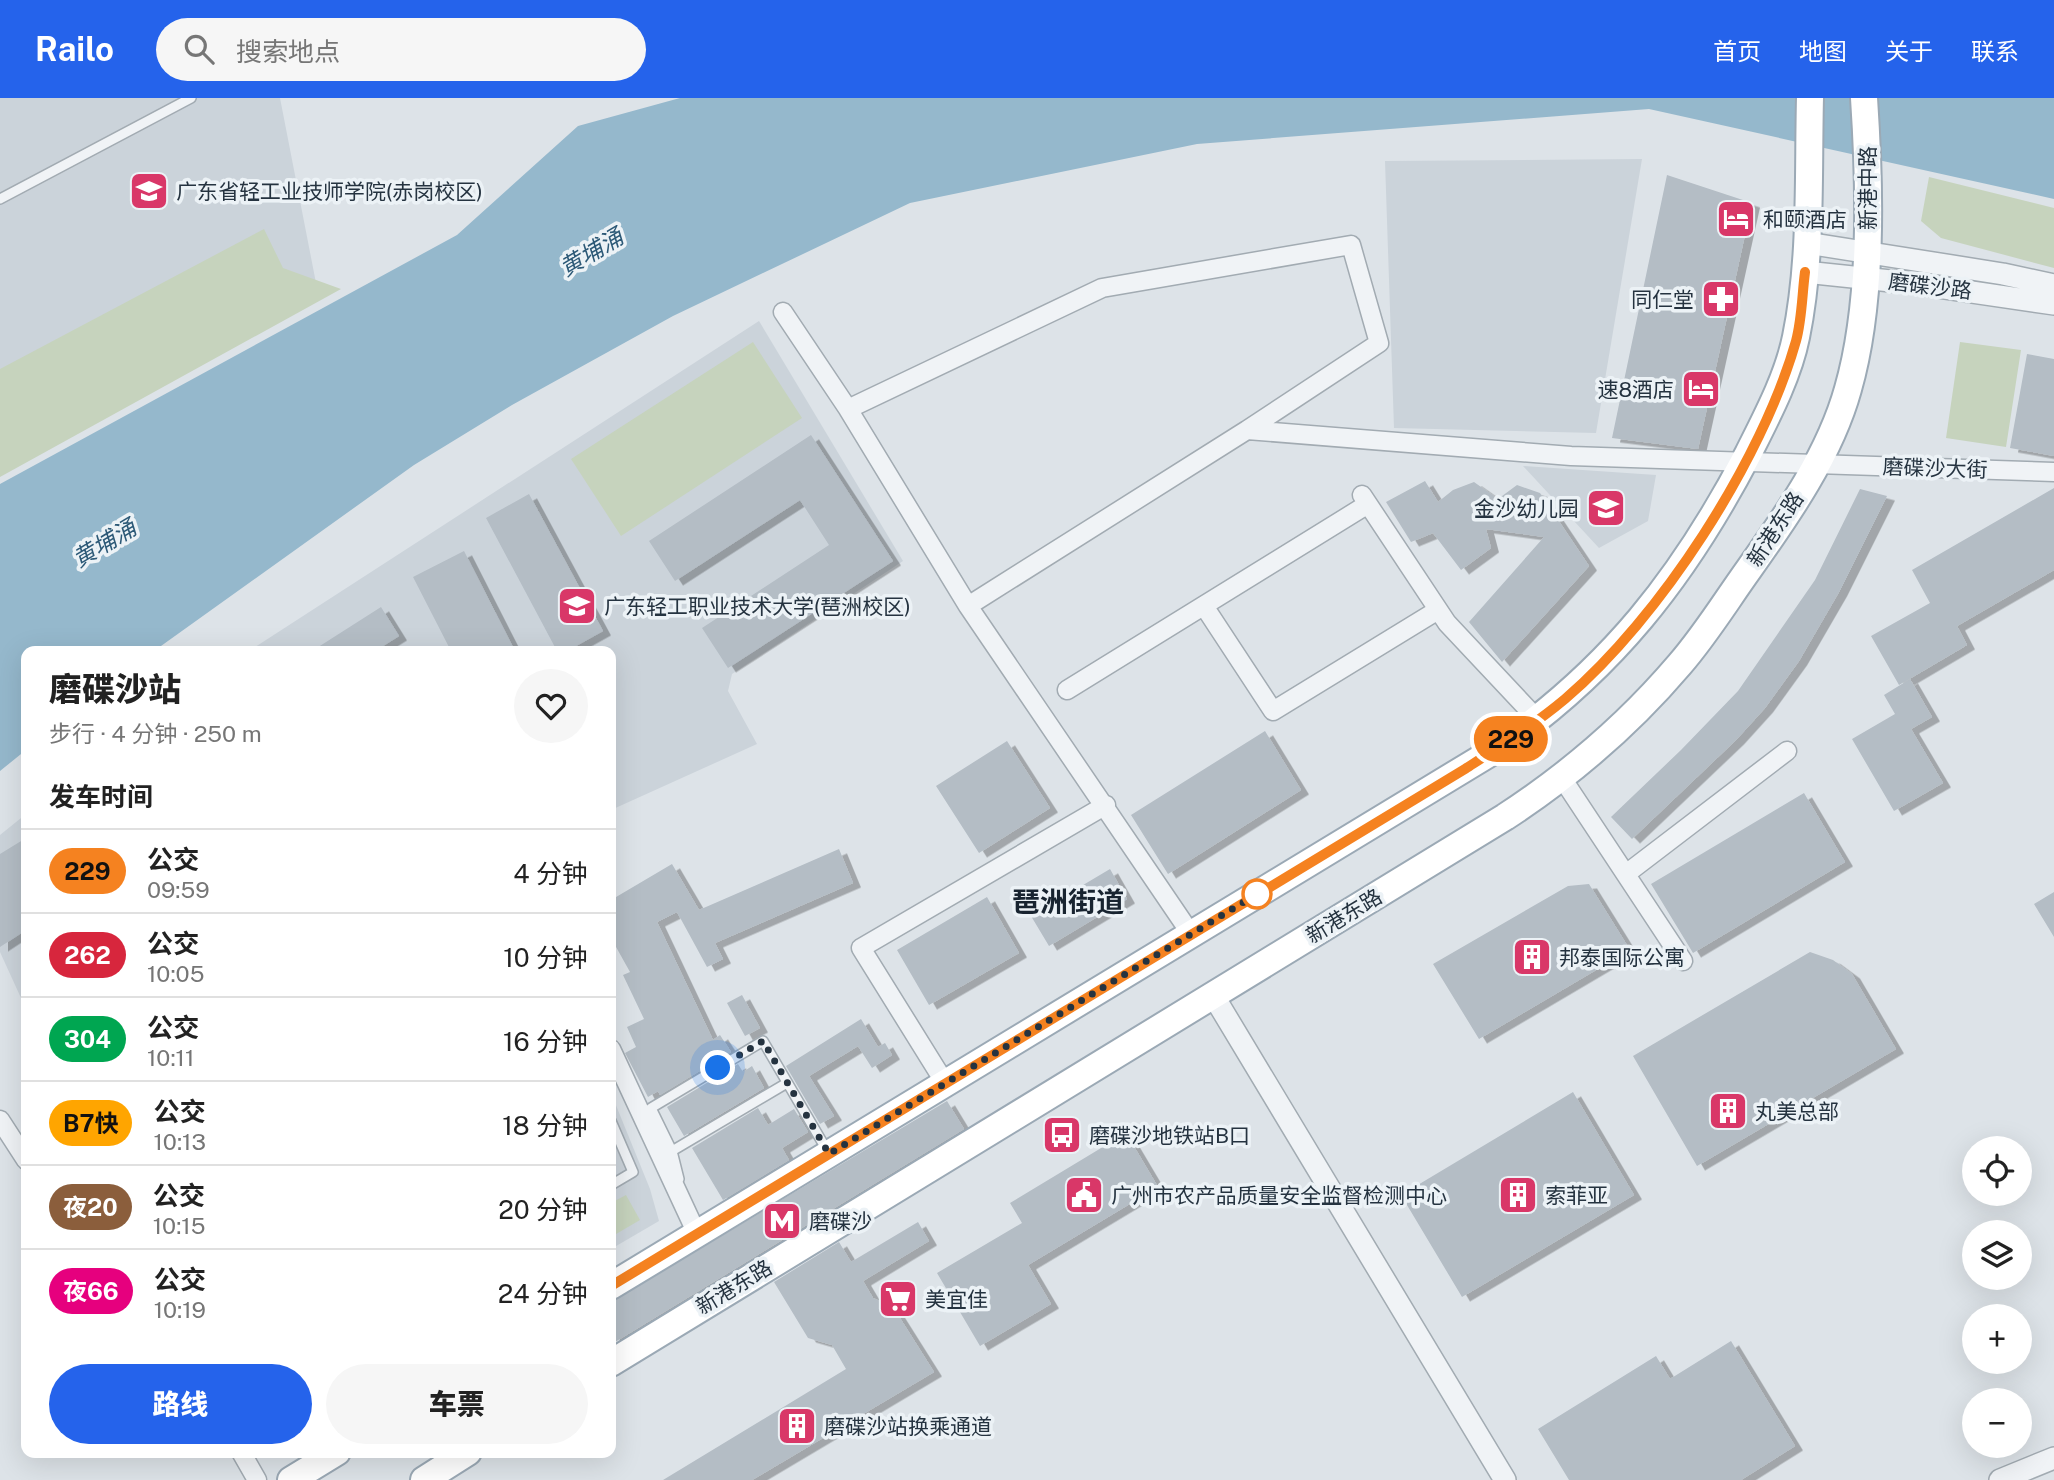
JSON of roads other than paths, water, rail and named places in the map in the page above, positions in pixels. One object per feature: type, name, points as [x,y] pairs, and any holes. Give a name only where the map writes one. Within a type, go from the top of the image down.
[{"type":"main road","points":[[616,1282],[692,1224],[829,1154],[1465,769],[1538,720],[1602,663],[1657,601],[1693,549],[1766,419],[1796,341],[1807,243],[1810,98]]},
{"type":"main road","name":"新港中路","points":[[1864,98],[1870,188],[1865,265]]},
{"type":"main road","name":"新港东路","points":[[616,1360],[1505,817],[1562,778],[1612,736],[1681,664],[1779,527],[1829,442],[1849,388],[1859,340],[1865,265]]},
{"type":"main road","points":[[298,1477],[328,1458]]},
{"type":"main road","points":[[424,1480],[459,1458]]},
{"type":"street","name":"磨碟沙路","points":[[1807,243],[1865,265],[2054,304]]},
{"type":"street","points":[[848,409],[1102,288],[1352,245],[1379,343],[968,606]]},
{"type":"street","name":"磨碟沙路","points":[[1805,272],[1865,265],[2003,274],[2054,285]]},
{"type":"street","points":[[783,312],[848,409],[968,606],[1106,805],[1191,934]]},
{"type":"street","name":"磨碟沙大街","points":[[1247,429],[1570,456],[2054,472]]},
{"type":"street","points":[[1067,690],[1204,606],[1365,500],[1438,610],[1538,720]]},
{"type":"street","points":[[1204,606],[1273,711],[1438,610]]},
{"type":"street","points":[[1626,874],[1787,751]]},
{"type":"street","points":[[1562,778],[1683,961]]},
{"type":"street","points":[[945,1083],[861,948],[1106,805]]},
{"type":"street","points":[[1213,995],[1504,1480]]},
{"type":"street","points":[[616,1060],[692,1224]]},
{"type":"street","points":[[0,1120],[21,1152]]},
{"type":"street","points":[[244,1458],[257,1480]]},
{"type":"street","points":[[2004,1478],[2054,1458]]},
{"type":"lane","points":[[0,198],[191,98]]},
{"type":"lane","points":[[692,1224],[672,1151],[650,1108],[763,1041],[829,1154]]},
{"type":"lane","points":[[672,1151],[787,1083]]},
{"type":"lane","points":[[616,1133],[633,1172],[616,1182]]},
{"type":"water","name":"黄埔涌","points":[[680,98],[2054,98],[2054,199],[1649,109],[1197,144],[910,203],[673,316],[512,405],[414,465],[161,646],[21,646],[21,754],[0,771],[0,484],[457,235],[578,126]]},
{"type":"place","name":"广东省轻工业技师学院(赤岗校区)","points":[[149,191]]},
{"type":"place","name":"和颐酒店","points":[[1736,219]]},
{"type":"place","name":"同仁堂","points":[[1721,299]]},
{"type":"place","name":"速8酒店","points":[[1701,389]]},
{"type":"place","name":"金沙幼儿园","points":[[1606,508]]},
{"type":"place","name":"广东轻工职业技术大学(琶洲校区)","points":[[577,606]]},
{"type":"place","name":"邦泰国际公寓","points":[[1532,957]]},
{"type":"place","name":"丸美总部","points":[[1728,1111]]},
{"type":"place","name":"磨碟沙地铁站B口","points":[[1062,1135]]},
{"type":"place","name":"广州市农产品质量安全监督检测中心","points":[[1084,1195]]},
{"type":"place","name":"索菲亚","points":[[1518,1195]]},
{"type":"place","name":"磨碟沙","points":[[782,1221]]},
{"type":"place","name":"美宜佳","points":[[898,1299]]},
{"type":"place","name":"磨碟沙站换乘通道","points":[[797,1426]]},
{"type":"district","name":"琶洲街道","points":[[1068,901]]}]
